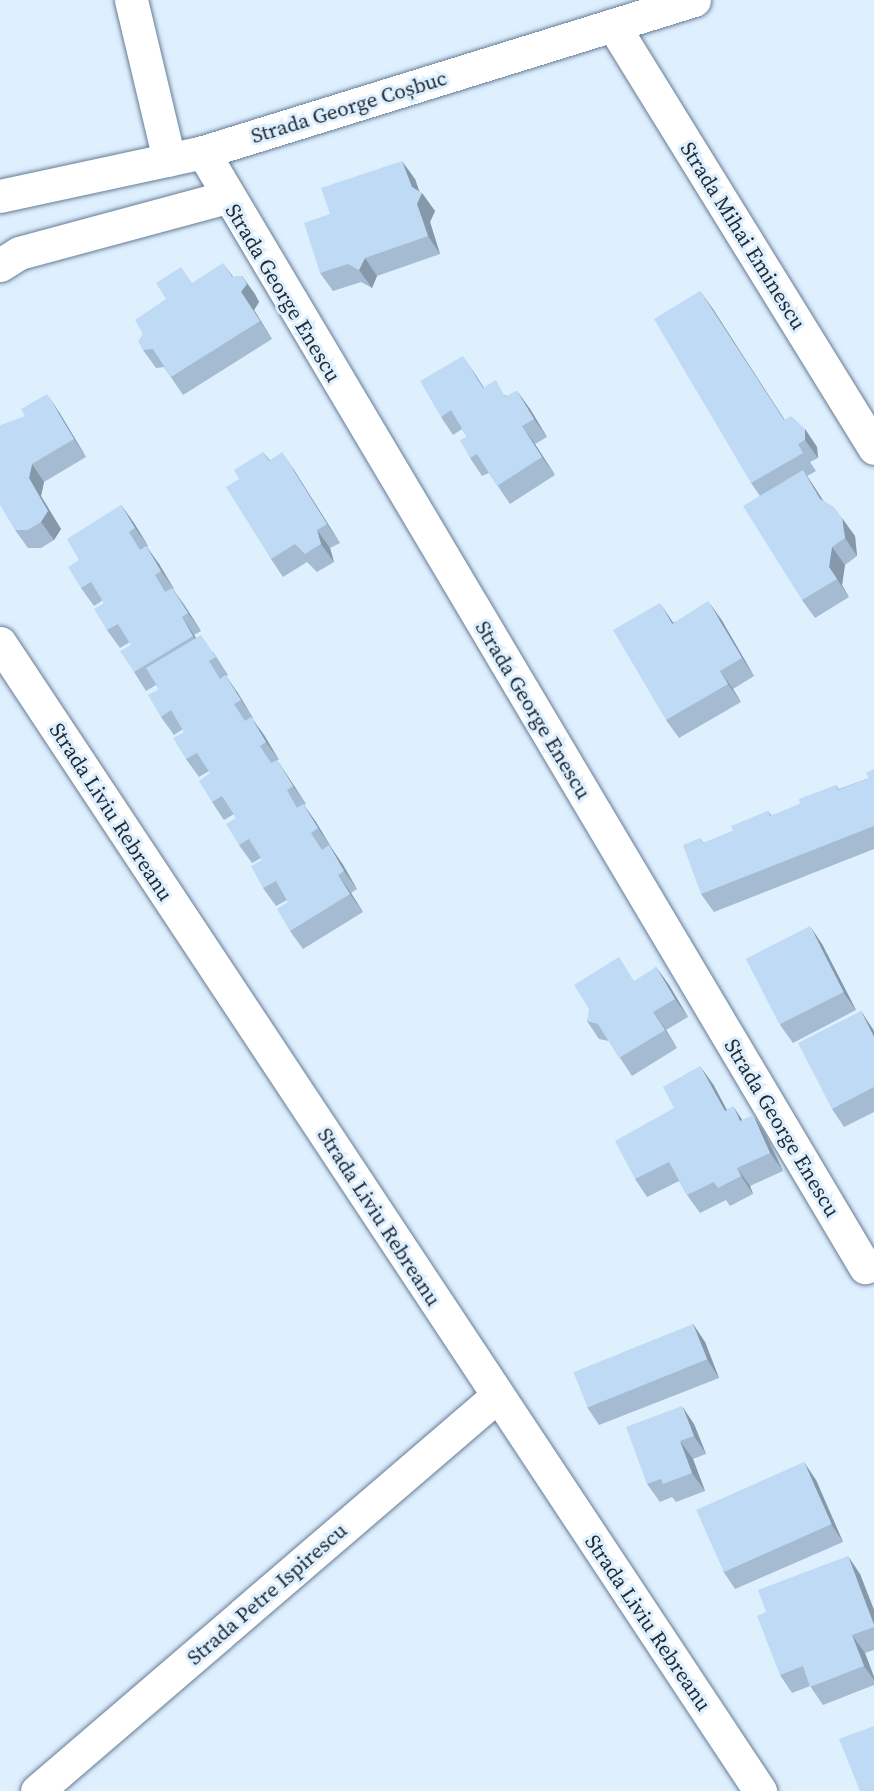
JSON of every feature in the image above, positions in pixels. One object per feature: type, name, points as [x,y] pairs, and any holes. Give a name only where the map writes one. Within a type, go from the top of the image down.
[{"type":"street","points":[[131,0],[169,160]]},
{"type":"street","name":"Strada George Coșbuc","points":[[0,196],[203,152],[613,25],[649,6],[694,0]]},
{"type":"street","name":"Strada Mihai Eminescu","points":[[613,25],[874,448]]},
{"type":"street","name":"Strada George Enescu","points":[[203,152],[226,197],[865,1267]]},
{"type":"street","points":[[0,265],[19,253],[226,197]]},
{"type":"street","name":"Strada Liviu Rebreanu","points":[[0,643],[760,1791]]},
{"type":"street","name":"Strada Petre Ispirescu","points":[[37,1791],[497,1396]]},
{"type":"building","points":[[402,161],[412,187],[422,193],[417,204],[428,236],[365,258],[359,270],[348,264],[320,273],[304,223],[330,214],[321,188]]},
{"type":"building","points":[[223,263],[232,277],[242,276],[247,284],[241,292],[260,321],[171,377],[153,349],[143,350],[138,341],[143,334],[135,320],[166,299],[156,283],[181,267],[192,283]]},
{"type":"building","points":[[700,291],[784,420],[791,416],[805,429],[805,440],[798,444],[803,453],[751,483],[654,319]]},
{"type":"building","points":[[463,356],[483,388],[496,380],[505,397],[517,391],[534,419],[522,426],[542,457],[497,486],[477,454],[470,458],[460,440],[467,437],[451,410],[441,417],[420,381]]},
{"type":"building","points":[[47,394],[74,439],[32,464],[29,478],[48,511],[41,522],[28,530],[15,530],[0,505],[0,426],[25,416],[21,409]]},
{"type":"building","points":[[263,452],[269,461],[282,452],[327,524],[317,530],[321,544],[305,554],[295,544],[271,559],[226,487],[239,479],[234,470]]},
{"type":"building","points":[[803,470],[820,499],[834,507],[842,518],[845,538],[832,547],[829,567],[837,579],[802,600],[743,506]]},
{"type":"building","points":[[121,505],[135,528],[129,532],[140,550],[146,546],[161,571],[155,575],[165,592],[172,588],[188,613],[182,617],[193,636],[134,672],[120,651],[131,645],[118,624],[107,630],[94,609],[104,603],[91,582],[81,588],[68,567],[79,560],[67,539]]},
{"type":"building","points":[[708,601],[742,658],[720,671],[728,684],[666,720],[613,630],[660,603],[672,624]]},
{"type":"building","points":[[201,635],[216,657],[209,661],[220,679],[225,675],[241,700],[234,704],[245,721],[251,717],[266,742],[260,746],[271,763],[277,760],[293,786],[287,790],[297,808],[303,804],[318,828],[311,833],[322,850],[329,845],[344,871],[338,875],[350,894],[290,931],[277,909],[288,902],[276,881],[263,888],[251,866],[262,860],[249,839],[239,845],[226,824],[236,818],[222,796],[212,802],[199,781],[210,773],[197,753],[186,759],[173,738],[184,732],[171,710],[161,717],[148,695],[159,689],[146,668]]},
{"type":"building","points":[[874,769],[874,826],[701,894],[683,845],[700,838],[703,843],[733,831],[731,826],[768,811],[770,816],[800,804],[799,799],[836,785],[838,790],[869,778],[866,773]]},
{"type":"building","points":[[810,926],[844,992],[779,1025],[746,959]]},
{"type":"building","points":[[619,957],[634,981],[656,967],[675,999],[653,1012],[665,1030],[619,1058],[598,1024],[587,1021],[589,1009],[574,985]]},
{"type":"building","points":[[861,1011],[874,1037],[874,1087],[832,1109],[798,1043]]},
{"type":"building","points":[[700,1066],[725,1111],[733,1106],[740,1121],[753,1115],[770,1153],[737,1168],[741,1176],[718,1188],[714,1182],[687,1195],[669,1162],[635,1179],[615,1141],[674,1108],[663,1087]]},
{"type":"building","points":[[693,1324],[707,1359],[588,1408],[573,1372]]},
{"type":"building","points":[[682,1406],[694,1436],[680,1441],[692,1473],[663,1484],[661,1479],[647,1484],[626,1427]]},
{"type":"building","points":[[804,1462],[832,1524],[724,1572],[696,1510]]},
{"type":"building","points":[[848,1556],[874,1625],[874,1627],[852,1635],[864,1666],[810,1687],[803,1666],[780,1675],[757,1616],[766,1612],[758,1590]]},
{"type":"building","points":[[874,1726],[874,1791],[860,1791],[839,1739]]}]
